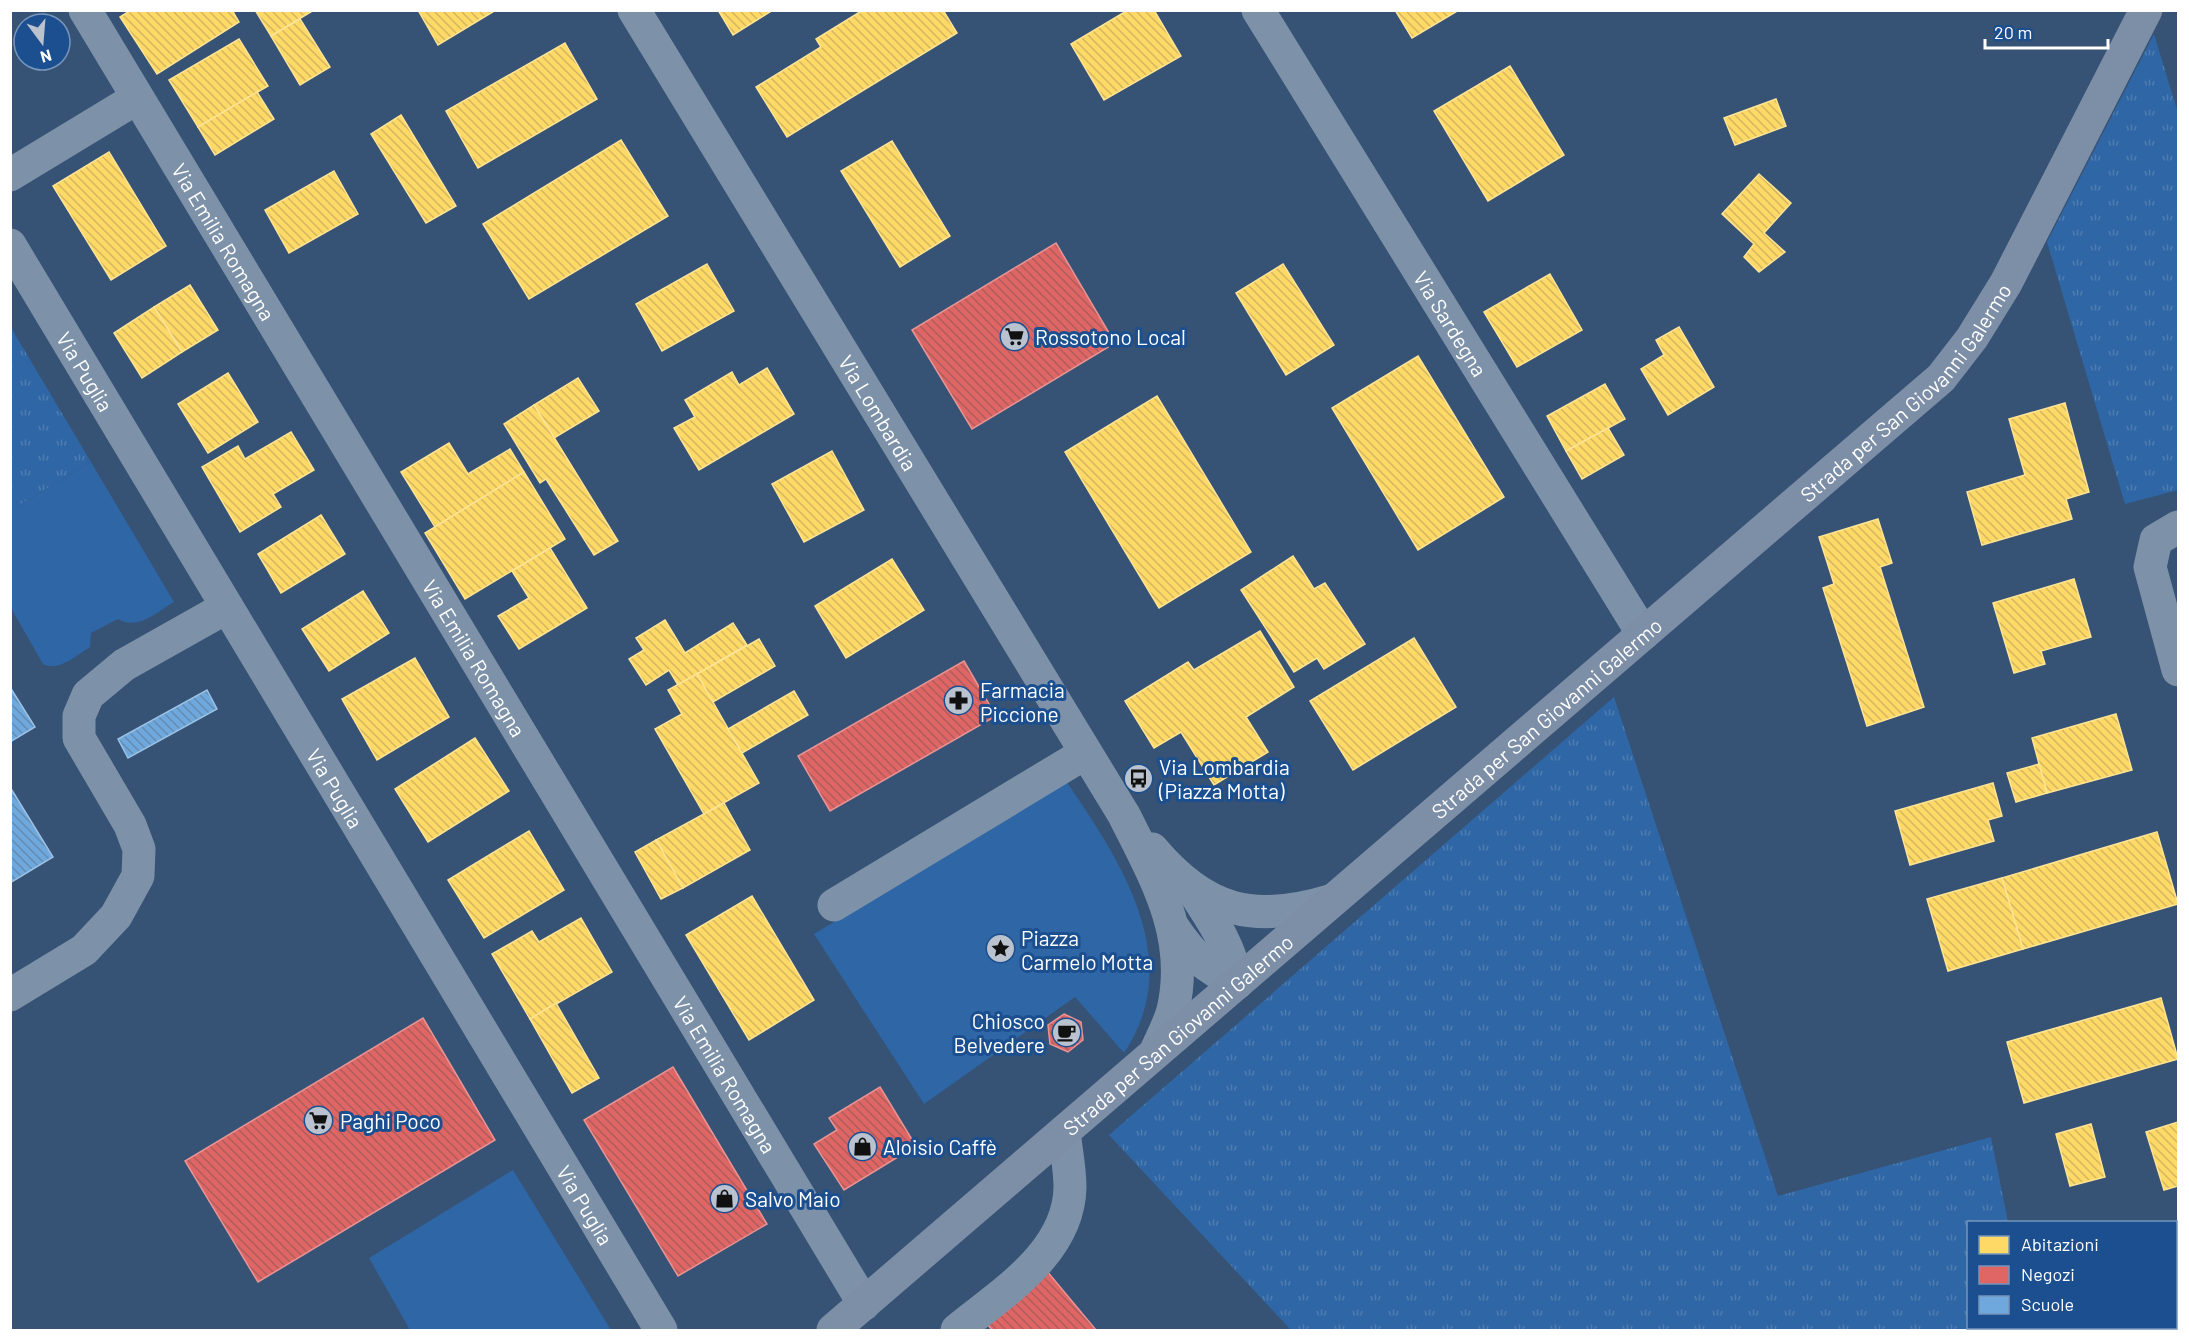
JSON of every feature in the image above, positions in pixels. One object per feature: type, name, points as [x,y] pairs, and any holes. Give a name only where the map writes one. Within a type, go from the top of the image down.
[{"type":"main road","name":"Strada per San Giovanni Galermo","points":[[833,1330],[1941,378],[1972,338],[2006,283],[2146,10]]},
{"type":"street","name":"Via Emilia Romagna","points":[[85,10],[864,1304]]},
{"type":"street","name":"Via Lombardia","points":[[634,10],[1084,754],[1124,815]]},
{"type":"street","name":"Via Sardegna","points":[[1258,10],[1643,634]]},
{"type":"street","points":[[10,175],[137,98]]},
{"type":"street","name":"Via Puglia","points":[[10,245],[661,1330]]},
{"type":"street","points":[[2178,527],[2156,540],[2150,567],[2178,669]]},
{"type":"street","points":[[10,995],[84,950],[116,916],[138,876],[139,849],[130,825],[79,738],[80,716],[88,695],[124,665],[227,607]]},
{"type":"street","points":[[834,905],[1084,754]]},
{"type":"street","points":[[1124,815],[1166,865],[1192,889],[1221,933],[1233,959],[1237,982]]},
{"type":"street","points":[[1124,815],[1164,894],[1173,927],[1177,964],[1173,1011],[1155,1053]]},
{"type":"street","points":[[1192,889],[1239,910],[1295,911],[1333,900]]},
{"type":"street","points":[[1173,927],[1190,951],[1207,967],[1237,982]]},
{"type":"street","points":[[957,1330],[1037,1263],[1061,1227],[1070,1188],[1064,1132]]},
{"type":"green space","points":[[2154,34],[2178,113],[2178,490],[2125,504],[2047,242]]},
{"type":"green space","points":[[10,326],[91,462],[11,510],[10,510]]},
{"type":"green space","points":[[91,462],[174,602],[140,622],[125,622],[118,619],[91,633],[90,647],[68,661],[49,666],[43,664],[11,608],[11,510]]},
{"type":"green space","points":[[1614,697],[1778,1196],[1991,1137],[2008,1221],[1967,1221],[1967,1329],[2036,1330],[1291,1330],[1109,1135]]},
{"type":"green space","points":[[1066,781],[1107,844],[1125,877],[1139,911],[1148,946],[1149,982],[1142,1018],[1124,1053],[1075,997],[924,1104],[814,934]]},
{"type":"green space","points":[[513,1170],[611,1330],[410,1330],[369,1258]]},
{"type":"building: Abitazioni","points":[[131,10],[232,10],[239,22],[157,74],[120,17]]},
{"type":"building: Abitazioni","points":[[255,10],[314,10],[271,36]]},
{"type":"building: Abitazioni","points":[[418,10],[496,10],[438,45]]},
{"type":"building: Abitazioni","points":[[718,10],[773,10],[733,35]]},
{"type":"building: Abitazioni","points":[[863,10],[943,10],[957,33],[787,137],[756,87],[821,47],[816,39]]},
{"type":"building: Abitazioni","points":[[1128,10],[1154,10],[1181,56],[1104,100],[1071,44]]},
{"type":"building: Abitazioni","points":[[1395,10],[1459,10],[1412,38]]},
{"type":"building: Abitazioni","points":[[300,19],[330,67],[300,85],[271,36]]},
{"type":"building: Abitazioni","points":[[239,39],[268,86],[198,127],[169,80]]},
{"type":"building: Abitazioni","points":[[565,43],[597,99],[478,168],[446,111]]},
{"type":"building: Abitazioni","points":[[1510,66],[1564,155],[1488,201],[1434,111]]},
{"type":"building: Abitazioni","points":[[257,92],[274,119],[215,155],[198,127]]},
{"type":"building: Abitazioni","points":[[1776,99],[1786,126],[1735,145],[1724,118]]},
{"type":"building: Abitazioni","points":[[401,115],[456,206],[426,223],[371,134]]},
{"type":"building: Abitazioni","points":[[621,140],[668,216],[529,299],[483,224]]},
{"type":"building: Abitazioni","points":[[892,141],[950,236],[900,267],[841,171]]},
{"type":"building: Abitazioni","points":[[109,152],[166,246],[111,280],[53,186]]},
{"type":"building: Abitazioni","points":[[334,171],[358,214],[289,253],[265,210]]},
{"type":"building: Abitazioni","points":[[1759,174],[1791,203],[1764,233],[1785,252],[1759,272],[1744,257],[1754,244],[1722,214]]},
{"type":"building: Abitazioni","points":[[707,264],[734,311],[662,351],[636,304]]},
{"type":"building: Abitazioni","points":[[1283,264],[1334,345],[1286,375],[1236,293]]},
{"type":"building: Abitazioni","points":[[1550,274],[1582,330],[1517,367],[1484,312]]},
{"type":"building: Abitazioni","points":[[190,285],[218,330],[182,352],[154,307]]},
{"type":"building: Abitazioni","points":[[154,307],[182,352],[142,378],[114,333]]},
{"type":"building: Abitazioni","points":[[1679,327],[1714,387],[1668,415],[1641,369],[1664,355],[1656,340]]},
{"type":"building: Abitazioni","points":[[1418,356],[1504,497],[1418,550],[1332,408]]},
{"type":"building: Abitazioni","points":[[767,368],[794,414],[699,470],[674,428],[695,417],[685,400],[732,372],[739,385]]},
{"type":"building: Abitazioni","points":[[228,373],[258,422],[208,453],[178,404]]},
{"type":"building: Abitazioni","points":[[578,378],[599,411],[554,438],[534,405]]},
{"type":"building: Abitazioni","points":[[1605,384],[1625,419],[1566,451],[1547,416]]},
{"type":"building: Abitazioni","points":[[1157,396],[1251,552],[1159,608],[1065,452]]},
{"type":"building: Abitazioni","points":[[2065,403],[2089,492],[2066,499],[2072,519],[1982,545],[1967,492],[2025,475],[2009,419]]},
{"type":"building: Abitazioni","points":[[534,405],[618,541],[594,555],[546,479],[540,483],[504,424]]},
{"type":"building: Abitazioni","points":[[1608,428],[1624,455],[1582,479],[1566,451]]},
{"type":"building: Abitazioni","points":[[291,432],[314,470],[273,494],[281,507],[240,532],[202,467],[238,446],[245,459]]},
{"type":"building: Abitazioni","points":[[449,443],[468,474],[510,449],[524,472],[435,527],[401,472]]},
{"type":"building: Abitazioni","points":[[832,451],[864,510],[804,542],[772,484]]},
{"type":"building: Abitazioni","points":[[524,472],[565,539],[465,599],[425,533]]},
{"type":"building: Abitazioni","points":[[321,515],[345,554],[281,593],[258,554]]},
{"type":"building: Abitazioni","points":[[1878,519],[1892,563],[1880,567],[1924,707],[1867,726],[1823,588],[1834,584],[1819,537]]},
{"type":"building: Abitazioni","points":[[550,548],[587,608],[519,649],[498,616],[529,598],[512,571]]},
{"type":"building: Abitazioni","points":[[1293,556],[1314,589],[1325,583],[1365,644],[1324,669],[1317,658],[1294,672],[1241,590]]},
{"type":"building: Abitazioni","points":[[892,559],[924,610],[846,658],[815,606]]},
{"type":"building: Abitazioni","points":[[2074,579],[2091,637],[2041,651],[2045,664],[2014,673],[1993,603]]},
{"type":"building: Abitazioni","points":[[363,591],[389,633],[329,671],[302,629]]},
{"type":"building: Abitazioni","points":[[665,620],[685,653],[733,623],[747,645],[678,685],[669,670],[646,685],[629,659],[644,650],[636,638]]},
{"type":"building: Abitazioni","points":[[1260,631],[1294,687],[1246,717],[1268,752],[1214,785],[1181,732],[1154,748],[1125,701],[1188,662],[1194,670]]},
{"type":"building: Abitazioni","points":[[1414,638],[1456,707],[1353,770],[1310,701]]},
{"type":"building: Abitazioni","points":[[759,639],[775,666],[713,702],[697,674]]},
{"type":"building: Abitazioni","points":[[415,658],[449,717],[377,760],[342,699]]},
{"type":"building: Abitazioni","points":[[697,674],[759,783],[704,814],[655,729],[682,714],[668,690]]},
{"type":"building: Abitazioni","points":[[794,691],[808,715],[742,753],[728,729]]},
{"type":"building: Abitazioni","points":[[2116,714],[2132,770],[2047,793],[2032,738]]},
{"type":"building: Abitazioni","points":[[475,738],[509,791],[428,842],[395,789]]},
{"type":"building: Abitazioni","points":[[2039,764],[2047,793],[2016,802],[2007,773]]},
{"type":"building: Abitazioni","points":[[1993,783],[2002,816],[1988,820],[1994,841],[1910,865],[1895,811]]},
{"type":"building: Abitazioni","points":[[724,803],[750,850],[683,888],[656,840]]},
{"type":"building: Abitazioni","points":[[529,831],[564,890],[484,938],[448,880]]},
{"type":"building: Abitazioni","points":[[2157,832],[2178,904],[2023,949],[2002,878]]},
{"type":"building: Abitazioni","points":[[656,840],[683,888],[661,899],[635,852]]},
{"type":"building: Abitazioni","points":[[2002,878],[2023,949],[1948,971],[1927,899]]},
{"type":"building: Abitazioni","points":[[752,896],[814,1000],[749,1040],[686,935]]},
{"type":"building: Abitazioni","points":[[581,918],[612,972],[530,1019],[492,954],[532,931],[539,942]]},
{"type":"building: Abitazioni","points":[[2161,998],[2178,1059],[2024,1103],[2007,1042]]},
{"type":"building: Abitazioni","points":[[556,1003],[599,1078],[572,1093],[530,1019]]},
{"type":"building: Abitazioni","points":[[2178,1122],[2178,1186],[2164,1190],[2146,1132]]},
{"type":"building: Abitazioni","points":[[2091,1124],[2105,1177],[2070,1186],[2056,1134]]},
{"type":"building: Negozi","name":"Rossotono Local","points":[[1056,243],[1115,343],[972,429],[912,330]]},
{"type":"building: Negozi","points":[[964,661],[996,716],[830,811],[798,756]]},
{"type":"building: Negozi","name":"Chiosco Belvedere","points":[[1064,1014],[1081,1022],[1083,1040],[1068,1052],[1050,1044],[1048,1025]]},
{"type":"building: Negozi","points":[[423,1018],[495,1140],[258,1282],[185,1161]]},
{"type":"building: Negozi","points":[[673,1067],[767,1224],[678,1276],[584,1120]]},
{"type":"building: Negozi","points":[[880,1087],[916,1146],[844,1190],[814,1144],[837,1130],[829,1118]]},
{"type":"building: Negozi","points":[[1031,1252],[1096,1330],[992,1330],[969,1302]]},
{"type":"building: Scuole","points":[[10,687],[35,727],[10,742]]},
{"type":"building: Scuole","points":[[207,690],[217,709],[128,758],[118,739]]},
{"type":"building: Scuole","points":[[10,787],[53,857],[10,883]]},
{"type":"place","name":"Rossotono Local","points":[[1014,336]]},
{"type":"place","name":"Farmacia Piccione","points":[[959,701]]},
{"type":"place","name":"Via Lombardia (Piazza Motta)","points":[[1138,778]]},
{"type":"place","name":"Piazza Carmelo Motta","points":[[1000,949]]},
{"type":"place","name":"Chiosco Belvedere","points":[[1066,1032]]},
{"type":"place","name":"Paghi Poco","points":[[319,1120]]},
{"type":"place","name":"Aloisio Caffè","points":[[862,1146]]},
{"type":"place","name":"Salvo Maio","points":[[724,1198]]}]
